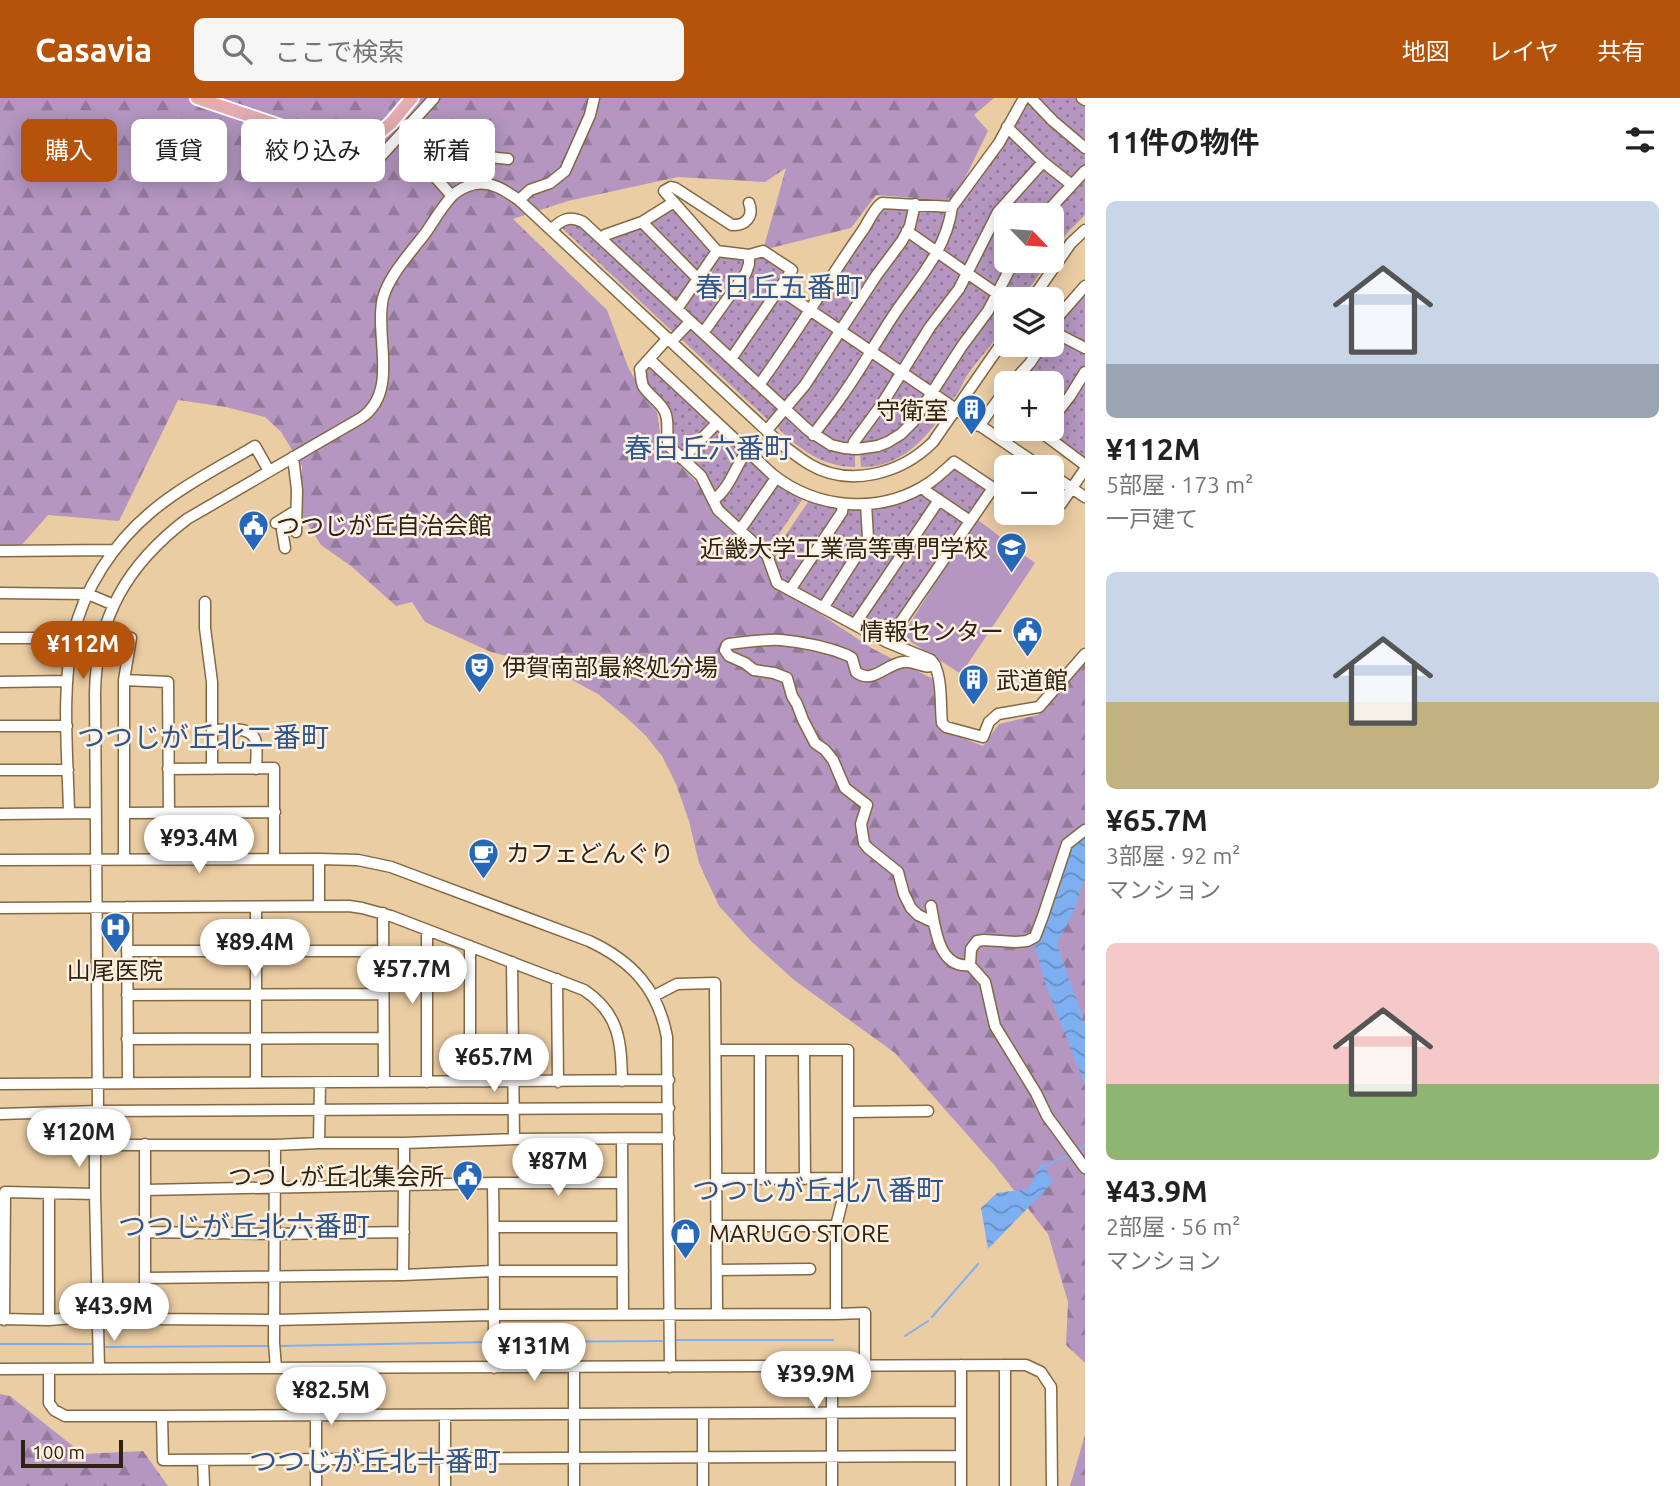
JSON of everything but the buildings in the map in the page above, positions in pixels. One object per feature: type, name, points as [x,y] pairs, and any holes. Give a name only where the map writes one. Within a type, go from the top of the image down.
[{"type":"main road","points":[[197,98],[260,119]]},
{"type":"main road","points":[[385,128],[412,98]]},
{"type":"street","points":[[385,152],[434,98]]},
{"type":"street","points":[[519,200],[530,190],[550,183],[565,171],[590,115],[594,98]]},
{"type":"street","points":[[813,435],[842,397],[938,253],[952,207],[999,143],[1024,98]]},
{"type":"street","points":[[1031,98],[1085,148]]},
{"type":"street","points":[[1007,127],[1043,162],[1072,185]]},
{"type":"street","points":[[452,196],[436,178],[450,162],[468,155],[508,159]]},
{"type":"street","points":[[852,449],[930,327],[958,289],[998,212],[1043,162]]},
{"type":"street","points":[[1055,203],[1085,171]]},
{"type":"street","points":[[99,1369],[94,1194],[94,1145],[98,1111],[96,682],[104,629],[114,605],[137,566],[167,534],[187,519],[361,418],[374,406],[383,383],[382,308],[385,292],[452,196],[469,186],[484,183],[519,200],[782,444],[819,469],[843,475],[873,475],[897,468],[920,454],[933,442],[994,354]]},
{"type":"street","points":[[731,359],[792,270],[763,251],[749,255],[717,251],[664,191],[675,188],[735,225],[743,224],[749,218],[749,203]]},
{"type":"street","points":[[601,239],[605,235],[642,222],[674,202]]},
{"type":"street","points":[[759,385],[877,206],[883,203],[952,207]]},
{"type":"street","points":[[767,430],[811,376],[902,241],[915,204]]},
{"type":"street","points":[[551,230],[563,220],[576,219],[583,222],[813,435],[844,449],[868,449],[878,446],[897,437],[913,422],[994,308]]},
{"type":"street","points":[[642,222],[698,279]]},
{"type":"street","points":[[1040,287],[1071,243],[1085,230]]},
{"type":"street","points":[[907,231],[994,292]]},
{"type":"street","points":[[677,309],[717,251]]},
{"type":"street","points":[[703,333],[746,273],[750,264],[749,255]]},
{"type":"street","points":[[1064,310],[1085,286]]},
{"type":"street","points":[[779,289],[1023,455]]},
{"type":"street","points":[[688,324],[640,369],[643,385],[664,409],[671,449],[701,476],[718,510],[767,555],[777,583],[887,642],[931,660],[938,671],[942,723],[946,727],[983,737],[989,722],[998,714],[1040,707],[1085,654]]},
{"type":"street","points":[[1064,336],[1085,348]]},
{"type":"street","points":[[1023,371],[1034,357]]},
{"type":"street","points":[[649,359],[776,478],[807,495],[844,504],[866,504],[897,498],[923,487],[954,462],[993,488],[887,642]]},
{"type":"street","points":[[1064,404],[1085,372]]},
{"type":"street","points":[[979,426],[994,406]]},
{"type":"street","points":[[682,459],[717,423]]},
{"type":"street","points":[[1053,441],[1085,467],[1064,500]]},
{"type":"street","points":[[69,813],[67,681],[73,638],[88,594],[114,550],[137,524],[165,500],[255,446],[270,471]]},
{"type":"street","points":[[713,500],[732,479],[747,451]]},
{"type":"street","points":[[293,457],[297,490],[296,532]]},
{"type":"street","points":[[740,530],[776,478]]},
{"type":"street","points":[[1064,483],[1085,497]]},
{"type":"street","points":[[923,487],[970,521]]},
{"type":"street","points":[[855,624],[939,500]]},
{"type":"street","points":[[790,590],[842,512],[844,504]]},
{"type":"street","points":[[822,608],[869,538],[866,504]]},
{"type":"street","points":[[275,523],[295,510]]},
{"type":"street","points":[[285,548],[282,530],[295,510]]},
{"type":"street","points":[[0,551],[114,550]]},
{"type":"street","points":[[0,593],[88,594],[114,605]]},
{"type":"street","points":[[205,602],[205,628],[212,682],[212,769]]},
{"type":"street","points":[[104,629],[131,638],[124,680],[124,860]]},
{"type":"street","points":[[0,638],[73,638]]},
{"type":"street","points":[[933,922],[918,915],[911,908],[898,872],[865,845],[861,826],[867,805],[845,788],[833,760],[815,743],[792,696],[787,678],[754,670],[729,656],[725,650],[729,644],[760,641],[800,643],[848,655],[856,672],[866,677],[903,662],[928,668],[935,665]]},
{"type":"street","points":[[124,680],[168,682],[169,813]]},
{"type":"street","points":[[0,682],[67,681]]},
{"type":"street","points":[[0,726],[67,726]]},
{"type":"street","points":[[212,730],[243,730],[251,735],[255,740],[256,769]]},
{"type":"street","points":[[168,769],[274,768],[274,859]]},
{"type":"street","points":[[0,770],[68,770]]},
{"type":"street","points":[[124,813],[275,812]]},
{"type":"street","points":[[0,814],[96,813]]},
{"type":"street","points":[[1085,830],[1067,844],[1035,937],[1016,942],[977,941],[971,948],[970,965],[985,982],[995,1026],[1047,1116],[1085,1168]]},
{"type":"street","points":[[319,859],[319,906]]},
{"type":"street","points":[[0,860],[358,860],[391,867],[589,941],[623,960],[654,996],[667,1037],[670,1367]]},
{"type":"street","points":[[931,906],[933,922],[946,956],[959,965],[970,965]]},
{"type":"street","points":[[127,907],[128,1083]]},
{"type":"street","points":[[256,907],[256,1082]]},
{"type":"street","points":[[0,908],[362,908],[470,946],[590,994],[611,1017],[619,1037],[622,1081]]},
{"type":"street","points":[[383,914],[384,1082]]},
{"type":"street","points":[[427,930],[427,1082]]},
{"type":"street","points":[[470,946],[470,1081]]},
{"type":"street","points":[[127,951],[383,951]]},
{"type":"street","points":[[512,962],[514,1139]]},
{"type":"street","points":[[557,979],[558,1082]]},
{"type":"street","points":[[654,996],[677,984],[715,983],[717,1314]]},
{"type":"street","points":[[127,995],[383,994]]},
{"type":"street","points":[[127,1039],[383,1038]]},
{"type":"street","points":[[804,1049],[805,1179]]},
{"type":"street","points":[[716,1050],[848,1050],[848,1178],[836,1226],[836,1314]]},
{"type":"street","points":[[760,1050],[760,1179]]},
{"type":"street","points":[[0,1084],[669,1080]]},
{"type":"street","points":[[319,1143],[320,1083]]},
{"type":"street","points":[[0,1114],[98,1111],[669,1108]]},
{"type":"street","points":[[848,1112],[928,1111]]},
{"type":"street","points":[[94,1145],[275,1145],[669,1138]]},
{"type":"street","points":[[622,1139],[623,1314]]},
{"type":"street","points":[[404,1143],[404,1275]]},
{"type":"street","points":[[145,1144],[145,1319]]},
{"type":"street","points":[[275,1145],[276,1368]]},
{"type":"street","points":[[716,1179],[848,1178]]},
{"type":"street","points":[[493,1183],[494,1368]]},
{"type":"street","points":[[145,1190],[622,1183]]},
{"type":"street","points":[[94,1194],[5,1192],[2,1320],[99,1317],[274,1320],[494,1315],[865,1314],[865,1366]]},
{"type":"street","points":[[49,1193],[49,1320]]},
{"type":"street","points":[[716,1226],[836,1226]]},
{"type":"street","points":[[494,1227],[622,1227]]},
{"type":"street","points":[[145,1232],[404,1232]]},
{"type":"street","points":[[717,1270],[810,1269]]},
{"type":"street","points":[[145,1278],[622,1271]]},
{"type":"street","points":[[832,1365],[832,1486]]},
{"type":"street","points":[[961,1365],[961,1486]]},
{"type":"street","points":[[1004,1365],[1005,1486]]},
{"type":"street","points":[[0,1369],[1026,1365],[1036,1368],[1045,1376],[1051,1387],[1052,1486]]},
{"type":"street","points":[[574,1367],[574,1486]]},
{"type":"street","points":[[316,1368],[317,1486]]},
{"type":"street","points":[[49,1369],[49,1403],[54,1410],[65,1416],[961,1412]]},
{"type":"street","points":[[703,1413],[703,1486]]},
{"type":"street","points":[[445,1415],[445,1486]]},
{"type":"street","points":[[162,1416],[163,1460],[961,1456]]},
{"type":"street","points":[[203,1460],[204,1486]]},
{"type":"green space","points":[[0,98],[994,98],[974,115],[988,131],[954,201],[876,195],[851,228],[763,250],[786,168],[765,182],[678,177],[568,201],[513,219],[607,310],[628,367],[657,412],[662,447],[702,488],[718,519],[764,558],[769,580],[873,649],[933,679],[938,726],[942,730],[983,746],[999,724],[1038,715],[1085,663],[1085,1363],[1066,1345],[1068,1302],[1048,1234],[995,1166],[895,1053],[794,980],[751,941],[719,906],[699,863],[689,821],[676,784],[662,756],[646,736],[598,694],[544,665],[491,652],[425,622],[412,602],[396,606],[351,566],[321,545],[301,514],[302,466],[281,432],[265,417],[226,407],[178,400],[119,521],[48,515],[20,547],[0,547]]},
{"type":"green space","points":[[1036,98],[1078,98],[1085,102],[1085,144],[1054,119]]},
{"type":"green space","points":[[1031,102],[1085,152],[1085,167],[1074,179],[1069,179],[1014,129],[1026,103]]},
{"type":"green space","points":[[1011,135],[1037,160],[1037,164],[1010,203],[994,203],[994,227],[965,269],[941,252],[960,203],[1007,136]]},
{"type":"green space","points":[[1041,168],[1065,183],[1065,189],[1052,203],[1011,203]]},
{"type":"green space","points":[[1085,176],[1085,215],[1064,237],[1064,203],[1060,203]]},
{"type":"green space","points":[[884,206],[908,206],[910,211],[904,230],[841,323],[836,325],[817,311],[816,306]]},
{"type":"green space","points":[[921,208],[944,210],[948,214],[936,248],[911,231],[917,211]]},
{"type":"green space","points":[[670,209],[675,209],[712,248],[712,253],[700,271],[695,272],[650,226],[651,221]]},
{"type":"green space","points":[[566,223],[580,224],[686,322],[675,334],[563,229]]},
{"type":"green space","points":[[994,224],[994,273],[1004,273],[994,291],[970,274]]},
{"type":"green space","points":[[638,227],[643,228],[691,277],[692,282],[679,302],[674,303],[609,242],[610,237]]},
{"type":"green space","points":[[908,235],[934,253],[871,344],[866,345],[847,332],[846,327]]},
{"type":"green space","points":[[721,255],[744,257],[744,271],[706,325],[701,327],[684,312],[684,306]]},
{"type":"green space","points":[[764,255],[785,268],[786,274],[733,351],[728,352],[711,336],[710,331],[749,275],[753,260]]},
{"type":"green space","points":[[939,256],[964,272],[902,365],[898,366],[877,353],[877,347]]},
{"type":"green space","points":[[1011,273],[1040,273],[1030,287],[1004,287]]},
{"type":"green space","points":[[969,277],[994,293],[932,386],[928,387],[908,374],[907,368]]},
{"type":"green space","points":[[1085,291],[1085,345],[1064,333],[1064,316]]},
{"type":"green space","points":[[783,296],[803,309],[803,314],[761,377],[755,378],[738,362],[737,357],[779,297]]},
{"type":"green space","points":[[994,305],[994,340],[950,401],[938,392]]},
{"type":"green space","points":[[813,317],[833,330],[834,335],[788,402],[783,403],[766,387],[766,381],[809,318]]},
{"type":"green space","points":[[690,325],[779,407],[779,413],[773,419],[768,420],[679,337]]},
{"type":"green space","points":[[844,338],[863,351],[865,356],[815,428],[810,428],[792,411],[792,407],[839,339]]},
{"type":"green space","points":[[1064,342],[1085,352],[1085,368],[1064,397],[1064,371],[1025,371],[1037,357],[1064,357]]},
{"type":"green space","points":[[874,358],[894,371],[895,376],[879,403],[849,443],[844,445],[821,436],[820,431],[869,359]]},
{"type":"green space","points":[[646,367],[652,367],[710,421],[710,425],[685,452],[681,453],[673,444],[671,423],[645,380]]},
{"type":"green space","points":[[1085,378],[1085,460],[1059,441],[1064,441],[1064,407]]},
{"type":"green space","points":[[905,379],[924,393],[916,412],[899,431],[887,439],[860,446],[858,442],[900,380]]},
{"type":"green space","points":[[930,400],[945,408],[945,411],[920,442],[887,463],[861,467],[860,452],[877,450]]},
{"type":"green space","points":[[789,416],[806,433],[855,452],[855,467],[832,464],[794,443],[777,424]]},
{"type":"green space","points":[[720,429],[741,449],[741,454],[718,493],[713,492],[690,461],[690,457],[715,430]]},
{"type":"green space","points":[[746,458],[751,458],[770,476],[770,480],[743,523],[737,523],[718,503]]},
{"type":"green space","points":[[951,468],[957,468],[985,487],[986,492],[971,513],[966,514],[931,490],[931,485]]},
{"type":"green space","points":[[780,484],[801,495],[802,500],[770,547],[765,548],[747,532],[746,527],[775,485]]},
{"type":"green space","points":[[919,493],[932,499],[933,504],[856,617],[851,618],[830,608],[829,603],[870,543],[870,510]]},
{"type":"green space","points":[[813,500],[837,506],[839,512],[791,582],[781,582],[772,555],[808,502]]},
{"type":"green space","points":[[943,506],[963,519],[964,525],[888,635],[883,637],[863,626],[862,620],[938,507]]},
{"type":"green space","points":[[852,508],[864,511],[865,538],[823,600],[819,601],[798,590],[797,585],[847,510]]},
{"type":"green space","points":[[978,520],[1035,563],[961,674],[902,636]]},
{"type":"green space","points":[[0,1394],[10,1396],[83,1454],[143,1451],[168,1486],[0,1486]]},
{"type":"green space","points":[[1085,1435],[1085,1486],[1070,1486]]},
{"type":"water","points":[[1085,836],[1085,880],[1074,911],[1057,944],[1085,1024],[1085,1085],[1045,983],[1032,935],[1046,884],[1068,850]]},
{"type":"water","points":[[1042,1163],[1053,1182],[988,1249],[981,1208],[997,1193],[1028,1189]]},
{"type":"waterway","points":[[1076,1150],[1085,1146]]},
{"type":"waterway","points":[[1044,1167],[1068,1155]]},
{"type":"waterway","points":[[932,1317],[978,1264]]},
{"type":"waterway","points":[[905,1336],[928,1321]]},
{"type":"waterway","points":[[677,1340],[833,1340]]},
{"type":"waterway","points":[[499,1342],[662,1341]]},
{"type":"waterway","points":[[279,1346],[488,1342]]},
{"type":"waterway","points":[[0,1344],[92,1344]]},
{"type":"waterway","points":[[105,1347],[270,1346]]},
{"type":"place","name":"守衛室","points":[[971,437]]},
{"type":"place","name":"つつじが丘自治会館","points":[[253,552]]},
{"type":"place","name":"近畿大学工業高等専門学校","points":[[1011,575]]},
{"type":"place","name":"情報センター","points":[[1027,658]]},
{"type":"place","name":"伊賀南部最終処分場","points":[[479,694]]},
{"type":"place","name":"武道館","points":[[973,707]]},
{"type":"place","name":"カフェどんぐり","points":[[483,880]]},
{"type":"place","name":"山尾医院","points":[[115,955]]},
{"type":"place","name":"つつしが丘北集会所","points":[[467,1203]]},
{"type":"place","name":"MARUGO STORE","points":[[686,1260]]},
{"type":"district","name":"春日丘五番町","points":[[779,286]]},
{"type":"district","name":"春日丘六番町","points":[[708,447]]},
{"type":"district","name":"つつじが丘北二番町","points":[[203,736]]},
{"type":"district","name":"つつじが丘北八番町","points":[[818,1189]]},
{"type":"district","name":"つつじが丘北六番町","points":[[244,1225]]},
{"type":"district","name":"つつじが丘北十番町","points":[[375,1460]]}]
